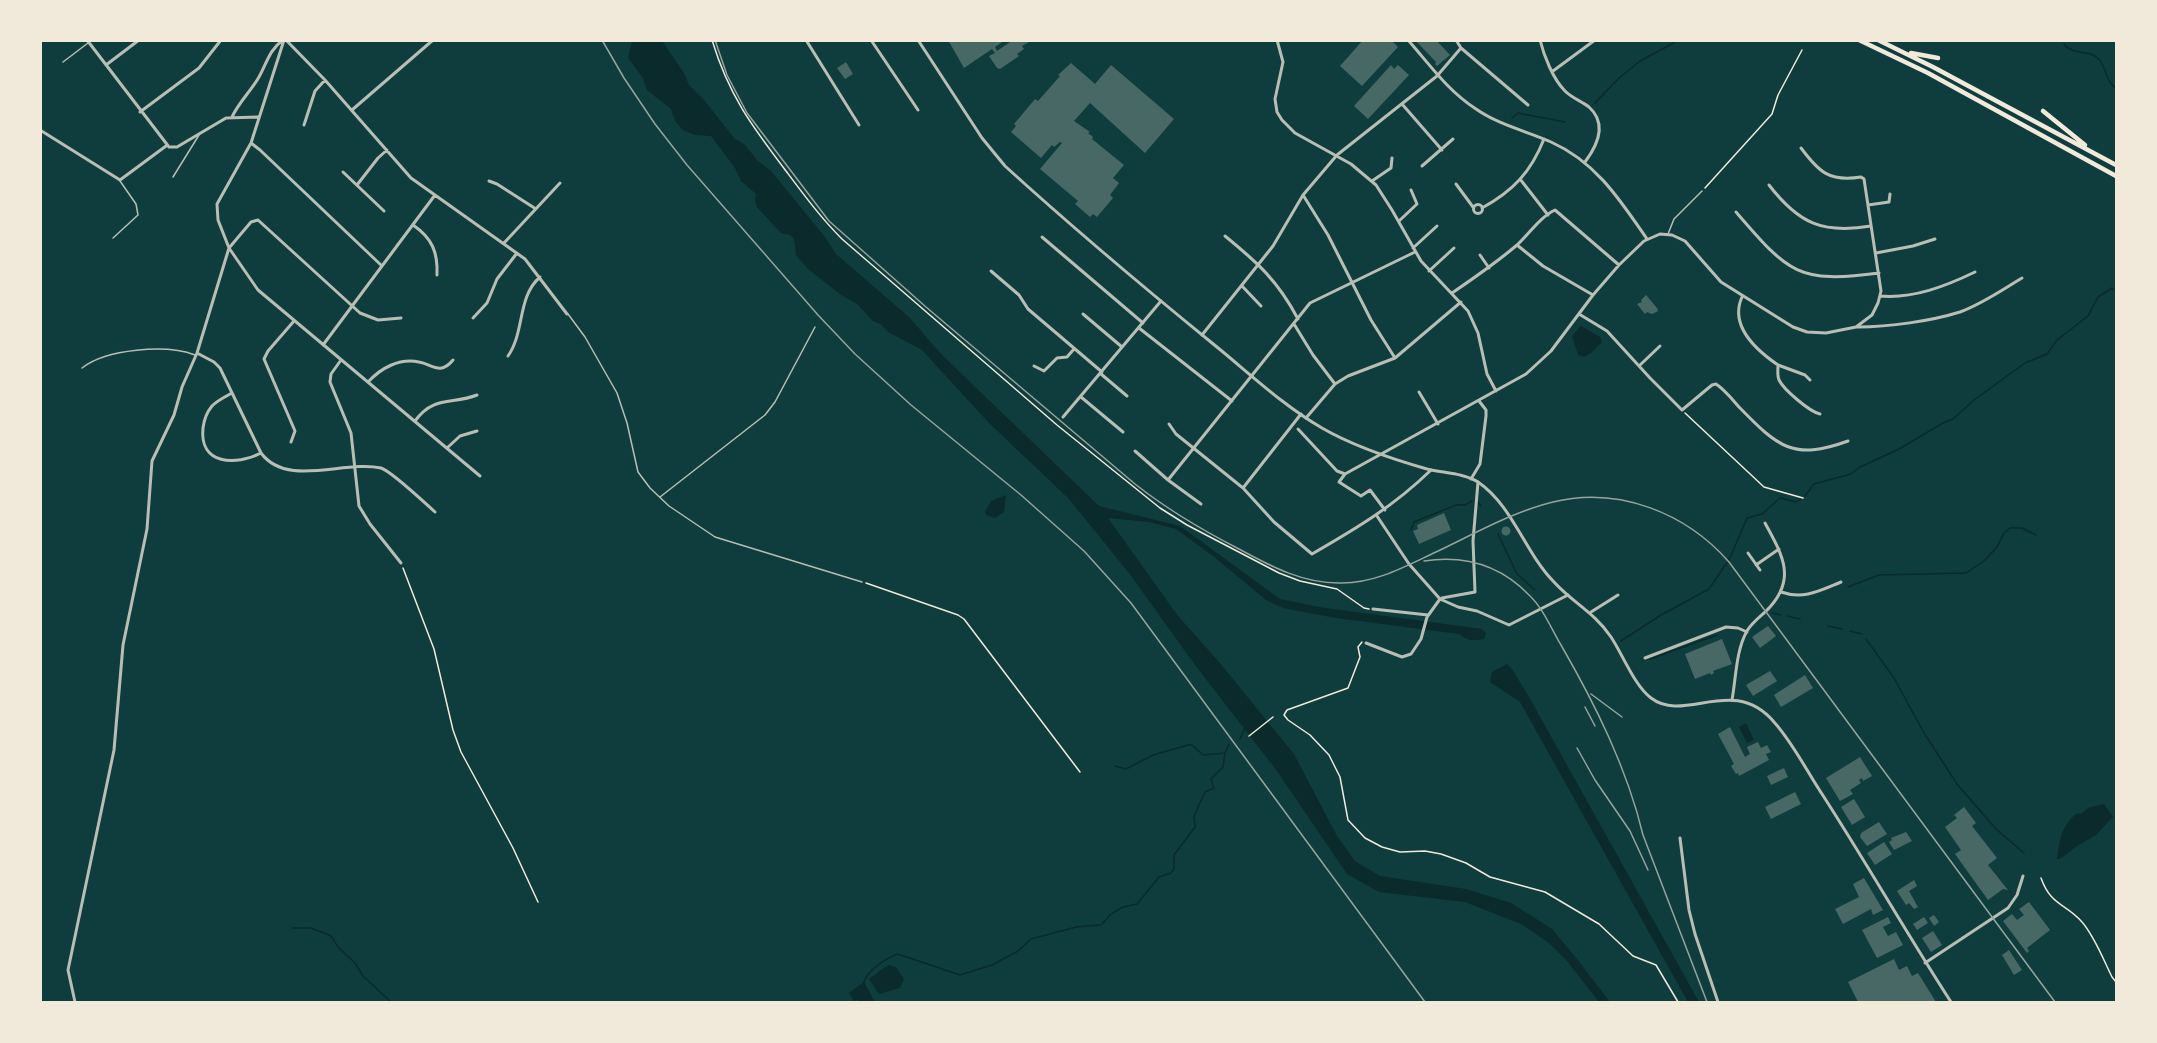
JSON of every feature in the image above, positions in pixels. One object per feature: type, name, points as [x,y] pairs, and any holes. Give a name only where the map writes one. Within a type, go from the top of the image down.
[{"type":"highway","points":[[1859,40],[1928,73],[2116,176]]},
{"type":"highway","points":[[1878,40],[2116,165]]},
{"type":"highway","points":[[1884,40],[1915,55],[1938,58]]},
{"type":"highway","points":[[2043,111],[2094,152]]},
{"type":"street","points":[[106,65],[139,40]]},
{"type":"street","points":[[140,112],[199,68],[221,40]]},
{"type":"street","points":[[284,40],[325,80],[411,178],[529,262],[567,314]]},
{"type":"street","points":[[232,117],[259,77],[270,53],[284,40]]},
{"type":"street","points":[[284,40],[251,143],[217,204],[218,220],[229,248],[254,285],[480,476]]},
{"type":"street","points":[[352,110],[434,40]]},
{"type":"street","points":[[806,40],[859,125]]},
{"type":"street","points":[[871,40],[918,110]]},
{"type":"street","points":[[918,40],[982,138],[1005,166],[1161,301],[1306,418],[1338,436],[1383,454],[1478,482],[1498,502],[1548,576],[1591,612],[1609,634],[1645,693],[1659,703],[1672,706],[1732,700],[1755,707],[1773,721],[1843,828],[1951,1002]]},
{"type":"street","points":[[1278,40],[1282,62],[1275,95],[1280,118],[1292,131],[1337,155],[1372,182],[1384,197],[1429,272],[1468,310],[1476,327],[1484,364],[1496,391]]},
{"type":"street","points":[[1408,40],[1437,75],[1483,114],[1506,126],[1544,139],[1585,162],[1607,183],[1647,238]]},
{"type":"street","points":[[1456,40],[1461,48],[1528,105]]},
{"type":"street","points":[[1540,40],[1553,72],[1565,91],[1587,106],[1597,120],[1599,139],[1585,162]]},
{"type":"street","points":[[1585,40],[1588,46]]},
{"type":"street","points":[[1553,72],[1595,40]]},
{"type":"street","points":[[88,41],[166,146]]},
{"type":"street","points":[[1202,335],[1283,232],[1303,195],[1337,155],[1437,75],[1461,48]]},
{"type":"street","points":[[304,125],[315,91],[325,80]]},
{"type":"street","points":[[1402,104],[1442,150]]},
{"type":"street","points":[[40,130],[120,180],[166,146],[175,147],[222,120],[232,117],[258,117]]},
{"type":"street","points":[[1422,166],[1453,139]]},
{"type":"street","points":[[1456,184],[1473,207],[1474,212],[1481,213],[1482,208],[1521,179],[1534,163],[1544,139]]},
{"type":"street","points":[[251,143],[382,266]]},
{"type":"street","points":[[1801,148],[1817,168],[1826,174],[1840,178],[1863,178],[1879,273],[1880,296],[1872,315],[1857,327]]},
{"type":"street","points":[[357,185],[387,150]]},
{"type":"street","points":[[1372,182],[1391,168],[1392,158]]},
{"type":"street","points":[[343,172],[384,211]]},
{"type":"street","points":[[1521,179],[1548,215]]},
{"type":"street","points":[[489,181],[536,209]]},
{"type":"street","points":[[504,243],[560,183]]},
{"type":"street","points":[[1769,185],[1791,211],[1811,223],[1834,230],[1872,226]]},
{"type":"street","points":[[1399,222],[1417,204],[1411,190]]},
{"type":"street","points":[[1867,203],[1889,202],[1890,194]]},
{"type":"street","points":[[323,345],[435,195]]},
{"type":"street","points":[[1303,195],[1328,236],[1371,321],[1395,358]]},
{"type":"street","points":[[1473,207],[1479,205],[1482,208]]},
{"type":"street","points":[[1452,293],[1489,268],[1553,211],[1558,211],[1619,265]]},
{"type":"street","points":[[1736,212],[1772,254],[1793,269],[1818,276],[1833,277],[1879,273]]},
{"type":"street","points":[[75,1002],[68,970],[114,750],[123,645],[147,528],[152,461],[174,415],[182,387],[196,355],[229,248],[251,222],[258,220],[351,306],[364,315],[383,321],[401,318]]},
{"type":"street","points":[[413,225],[425,234],[434,248],[437,275]]},
{"type":"street","points":[[1168,480],[1316,299],[1414,250],[1437,226]]},
{"type":"street","points":[[1385,510],[1370,490],[1361,496],[1339,482],[1346,474],[1526,374],[1542,361],[1593,295],[1647,238],[1668,234],[1685,241],[1713,276],[1742,297],[1796,329],[1818,333],[1839,332],[1857,327],[1888,326],[1960,311],[2022,278]]},
{"type":"street","points":[[1226,236],[1259,264],[1279,287],[1298,319]]},
{"type":"street","points":[[1042,237],[1143,323]]},
{"type":"street","points":[[1876,253],[1913,246],[1935,238]]},
{"type":"street","points":[[1517,244],[1543,266],[1593,295]]},
{"type":"street","points":[[1429,272],[1454,248]]},
{"type":"street","points":[[473,318],[487,303],[497,279],[517,253]]},
{"type":"street","points":[[1480,255],[1489,268]]},
{"type":"street","points":[[991,272],[1019,295],[1028,309],[1127,396]]},
{"type":"street","points":[[1880,296],[1900,297],[1928,290],[1975,272]]},
{"type":"street","points":[[508,356],[516,341],[529,291],[540,277]]},
{"type":"street","points":[[1241,286],[1262,306]]},
{"type":"street","points":[[1742,297],[1739,310],[1742,329],[1754,345],[1778,365],[1805,375],[1810,380]]},
{"type":"street","points":[[1063,417],[1161,301]]},
{"type":"street","points":[[1306,418],[1335,384],[1348,376],[1395,358],[1461,302]]},
{"type":"street","points":[[1083,314],[1122,347]]},
{"type":"street","points":[[1579,314],[1607,331],[1682,410],[1716,384],[1764,431],[1792,448],[1817,451],[1848,441]]},
{"type":"street","points":[[291,442],[295,431],[264,361],[268,351],[294,321]]},
{"type":"street","points":[[1294,324],[1313,356],[1335,384]]},
{"type":"street","points":[[1139,328],[1232,401]]},
{"type":"street","points":[[1639,366],[1660,346]]},
{"type":"street","points":[[1034,366],[1044,371],[1056,358],[1067,357],[1074,348]]},
{"type":"street","points":[[196,355],[218,366],[261,453],[271,463],[288,470],[384,469],[435,512]]},
{"type":"street","points":[[341,360],[331,374],[330,382],[351,433],[359,506],[370,524],[401,563]]},
{"type":"street","points":[[368,382],[392,364],[420,362],[429,367],[438,368],[445,367],[453,360]]},
{"type":"street","points":[[1778,365],[1779,379],[1784,387],[1812,411],[1820,414]]},
{"type":"street","points":[[1419,392],[1438,424]]},
{"type":"street","points":[[232,393],[214,404],[207,414],[203,433],[206,447],[214,456],[226,460],[242,460],[261,453]]},
{"type":"street","points":[[415,421],[433,404],[466,399],[477,394]]},
{"type":"street","points":[[1081,398],[1123,432]]},
{"type":"street","points":[[1471,479],[1480,464],[1486,416],[1486,410],[1479,401]]},
{"type":"street","points":[[1244,488],[1301,414]]},
{"type":"street","points":[[1169,424],[1176,434],[1244,488],[1274,522],[1312,554],[1377,516],[1431,470]]},
{"type":"street","points":[[1298,429],[1337,471],[1346,474]]},
{"type":"street","points":[[447,448],[460,436],[477,431]]},
{"type":"street","points":[[1135,451],[1168,480],[1202,504]]},
{"type":"street","points":[[1366,643],[1402,657],[1412,652],[1424,633],[1427,616],[1440,598],[1475,592],[1473,541],[1478,482]]},
{"type":"street","points":[[1377,516],[1409,564],[1440,598],[1458,607],[1477,611],[1509,626],[1568,595]]},
{"type":"street","points":[[1732,700],[1742,644],[1747,632],[1781,592],[1785,573],[1779,549],[1765,523]]},
{"type":"street","points":[[1756,565],[1779,549]]},
{"type":"street","points":[[1748,552],[1760,570]]},
{"type":"street","points":[[1781,592],[1808,595],[1841,582]]},
{"type":"street","points":[[1591,612],[1618,595]]},
{"type":"street","points":[[1373,609],[1427,616]]},
{"type":"street","points":[[1645,658],[1726,627],[1738,628],[1747,632]]},
{"type":"street","points":[[1680,838],[1689,910],[1718,1002]]},
{"type":"street","points":[[1925,963],[2008,909],[2023,876]]},
{"type":"lane","points":[[63,62],[88,41]]},
{"type":"lane","points":[[173,177],[201,132]]},
{"type":"lane","points":[[112,238],[138,215],[136,204],[120,180]]},
{"type":"lane","points":[[1668,234],[1674,219],[1702,191]]},
{"type":"lane","points":[[567,314],[585,337],[614,386],[623,408],[636,469],[645,483],[660,497],[683,517],[715,537],[862,582]]},
{"type":"lane","points":[[660,497],[765,415],[775,402],[815,327]]},
{"type":"lane","points":[[82,368],[90,362],[132,349],[196,355]]},
{"type":"path","points":[[712,40],[726,81],[741,110],[828,225],[1049,417],[1129,485],[1187,525],[1279,573],[1300,581],[1337,589],[1364,608],[1373,609]]},
{"type":"path","points":[[1702,191],[1772,114],[1802,50]]},
{"type":"path","points":[[1682,410],[1764,487],[1803,498]]},
{"type":"path","points":[[401,563],[434,649],[453,730],[461,752],[538,902]]},
{"type":"path","points":[[862,582],[964,619],[1080,772]]},
{"type":"path","points":[[1366,643],[1359,644],[1360,657],[1348,688],[1287,710],[1284,715],[1318,742],[1329,755],[1340,777],[1345,810],[1353,827],[1365,838],[1391,850],[1441,854],[1466,863],[1490,877],[1548,894],[1594,921],[1633,956],[1656,965],[1678,1002]]},
{"type":"path","points":[[1249,736],[1273,717]]},
{"type":"path","points":[[2041,878],[2044,887],[2057,904],[2067,909],[2083,923],[2116,982]]},
{"type":"water","points":[[632,41],[662,41],[684,73],[689,85],[735,139],[744,144],[758,161],[771,171],[825,237],[836,254],[909,317],[941,354],[1099,506],[1180,526],[1280,599],[1319,607],[1482,629],[1486,633],[1484,639],[1471,640],[1459,634],[1336,618],[1283,608],[1266,600],[1176,529],[1149,522],[1108,518],[1178,616],[1294,754],[1337,836],[1355,861],[1380,876],[1466,889],[1511,903],[1552,929],[1610,1002],[1599,1002],[1567,961],[1549,943],[1521,924],[1465,902],[1379,892],[1347,874],[1277,771],[1195,665],[1129,573],[1069,499],[989,423],[922,350],[888,332],[882,325],[873,321],[857,304],[841,295],[807,268],[796,255],[794,239],[790,235],[781,233],[757,207],[756,194],[741,181],[735,168],[711,136],[695,135],[683,130],[675,121],[671,109],[647,90],[643,78],[628,58]]},
{"type":"water","points":[[1581,326],[1600,337],[1602,342],[1584,357],[1578,355],[1572,336]]},
{"type":"water","points":[[1006,495],[1004,512],[995,518],[986,515],[985,512],[991,501]]},
{"type":"water","points":[[1507,664],[1529,697],[1699,1002],[1688,1002],[1520,702],[1490,682],[1492,672]]},
{"type":"water","points":[[1746,723],[1754,740],[1747,743],[1739,727]]},
{"type":"water","points":[[2104,804],[2113,817],[2096,835],[2057,859],[2062,833],[2072,817],[2088,808]]},
{"type":"water","points":[[888,965],[896,967],[904,979],[900,988],[879,994],[869,979]]},
{"type":"water","points":[[864,982],[874,1000],[871,1002],[854,1001],[849,993]]},
{"type":"building","points":[[948,40],[1005,40],[995,47],[997,51],[1013,40],[1029,42],[1022,46],[1024,49],[1017,54],[1019,56],[1000,69],[989,56],[995,53],[992,49],[964,68]]},
{"type":"building","points":[[1363,40],[1391,40],[1398,47],[1362,86],[1340,66]]},
{"type":"building","points":[[1415,40],[1436,40],[1450,55],[1437,66],[1436,62]]},
{"type":"building","points":[[846,62],[853,74],[845,79],[837,68]]},
{"type":"building","points":[[1071,63],[1095,84],[1111,65],[1174,119],[1145,153],[1090,103],[1074,121],[1090,132],[1088,133],[1093,137],[1092,139],[1124,165],[1113,178],[1119,183],[1110,195],[1113,198],[1097,217],[1093,214],[1090,217],[1075,204],[1078,201],[1040,169],[1062,143],[1054,147],[1052,145],[1041,158],[1011,132],[1016,126],[1014,124],[1035,99],[1038,101],[1060,76],[1058,75]]},
{"type":"building","points":[[1391,65],[1394,69],[1398,65],[1409,75],[1368,119],[1354,106]]},
{"type":"building","points":[[1646,295],[1658,311],[1645,314],[1637,304],[1642,302],[1641,300]]},
{"type":"building","points":[[1444,513],[1451,530],[1419,544],[1413,531],[1418,529],[1417,525]]},
{"type":"building","points":[[1506,526],[1511,531],[1506,536],[1501,531]]},
{"type":"building","points":[[1768,626],[1776,636],[1760,648],[1752,637]]},
{"type":"building","points":[[1722,639],[1732,664],[1713,671],[1711,675],[1710,673],[1695,679],[1685,654]]},
{"type":"building","points":[[1770,671],[1777,681],[1753,696],[1746,685]]},
{"type":"building","points":[[1805,675],[1813,688],[1781,707],[1774,695]]},
{"type":"building","points":[[1730,727],[1745,757],[1750,754],[1747,747],[1758,742],[1761,748],[1767,745],[1771,752],[1766,754],[1769,760],[1739,776],[1738,773],[1736,774],[1731,766],[1734,764],[1718,734]]},
{"type":"building","points":[[1860,757],[1872,776],[1863,781],[1862,778],[1859,780],[1861,783],[1850,790],[1853,794],[1840,801],[1826,778]]},
{"type":"building","points":[[1784,768],[1788,777],[1771,785],[1767,776]]},
{"type":"building","points":[[1795,792],[1801,804],[1771,819],[1765,807]]},
{"type":"building","points":[[1854,799],[1865,817],[1852,825],[1841,807]]},
{"type":"building","points":[[1964,807],[1976,823],[1972,826],[1997,858],[1988,865],[2008,890],[2003,889],[1988,900],[1955,854],[1961,850],[1945,827],[1957,818],[1954,815]]},
{"type":"building","points":[[1879,822],[1887,834],[1867,846],[1860,837],[1861,833]]},
{"type":"building","points":[[1906,832],[1912,841],[1894,850],[1889,842],[1891,838]]},
{"type":"building","points":[[1884,842],[1892,854],[1875,865],[1867,853]]},
{"type":"building","points":[[1864,878],[1883,910],[1873,915],[1871,909],[1843,924],[1835,909],[1859,897],[1853,884]]},
{"type":"building","points":[[1914,880],[1917,886],[1909,891],[1918,907],[1914,909],[1909,903],[1906,905],[1897,891]]},
{"type":"building","points":[[2029,902],[2050,930],[2027,948],[2029,951],[2027,953],[2003,921],[2012,914],[2017,920],[2024,915],[2019,909]]},
{"type":"building","points":[[1934,915],[1939,922],[1934,926],[1929,918]]},
{"type":"building","points":[[1888,917],[1891,923],[1883,927],[1888,936],[1896,932],[1903,945],[1877,958],[1862,930]]},
{"type":"building","points":[[1924,917],[1928,923],[1917,930],[1913,924]]},
{"type":"building","points":[[1933,931],[1942,945],[1931,952],[1922,938]]},
{"type":"building","points":[[2009,950],[2022,970],[2014,975],[2002,955]]},
{"type":"building","points":[[1894,959],[1899,970],[1907,966],[1912,976],[1918,973],[1936,1002],[1858,1002],[1848,982]]},
{"type":"waterway","points":[[1595,103],[1619,78],[1640,61],[1679,40]]},
{"type":"waterway","points":[[2064,44],[2071,50],[2091,54],[2099,59],[2109,81],[2116,88]]},
{"type":"waterway","points":[[1512,118],[1518,113],[1565,122]]},
{"type":"waterway","points":[[1805,496],[1814,484],[1851,474],[1860,467],[1899,449],[1953,419],[1974,400],[2025,363],[2047,354],[2057,340],[2088,316],[2098,297],[2112,288],[2116,291]]},
{"type":"waterway","points":[[1621,641],[1661,615],[1709,589],[1730,558],[1747,518],[1762,514],[1780,498],[1796,502],[1802,498]]},
{"type":"waterway","points":[[1411,530],[1414,522],[1472,501]]},
{"type":"waterway","points":[[1478,502],[1481,506]]},
{"type":"waterway","points":[[1848,587],[1879,575],[1966,573],[1984,561],[2010,528],[2022,528],[2036,535]]},
{"type":"waterway","points":[[1498,534],[1517,574],[1535,590]]},
{"type":"waterway","points":[[1772,613],[1781,615]]},
{"type":"waterway","points":[[1787,616],[1800,619]]},
{"type":"waterway","points":[[1828,626],[1842,629]]},
{"type":"waterway","points":[[1850,631],[1862,634]]},
{"type":"waterway","points":[[1650,659],[1717,635]]},
{"type":"waterway","points":[[1866,639],[1894,678],[1924,733],[1957,784],[1996,829],[2024,853]]},
{"type":"waterway","points":[[1240,739],[1245,728]]},
{"type":"waterway","points":[[864,982],[869,973],[878,965],[898,954],[960,975],[992,965],[1018,951],[1031,939],[1076,927],[1101,925],[1111,914],[1123,907],[1137,904],[1159,877],[1171,873],[1174,869],[1174,855],[1195,827],[1194,816],[1205,792],[1214,788],[1211,779],[1223,767],[1229,744]]},
{"type":"waterway","points":[[1115,766],[1126,769],[1153,755],[1188,745],[1192,745],[1203,755],[1225,753]]},
{"type":"waterway","points":[[292,928],[311,928],[331,936],[338,947],[355,963],[363,976],[391,1002]]},
{"type":"railway","points":[[602,40],[655,124],[687,165],[818,315],[855,354],[911,405],[1021,495],[1084,551],[1131,603],[1425,1002]]},
{"type":"railway","points":[[715,40],[727,75],[747,113],[829,221],[926,307],[1135,484],[1186,519],[1264,562],[1315,581],[1342,583],[1367,580],[1402,568],[1493,524],[1538,506],[1578,498],[1626,501],[1672,517],[1693,530],[1729,562],[2055,1002]]},
{"type":"railway","points":[[1424,561],[1467,561],[1494,569],[1518,585],[1543,612],[1609,737],[1628,785],[1643,835],[1707,1002]]},
{"type":"railway","points":[[1591,694],[1622,717]]},
{"type":"railway","points":[[1585,707],[1595,726]]},
{"type":"railway","points":[[1577,748],[1595,780],[1630,831],[1648,870]]}]
